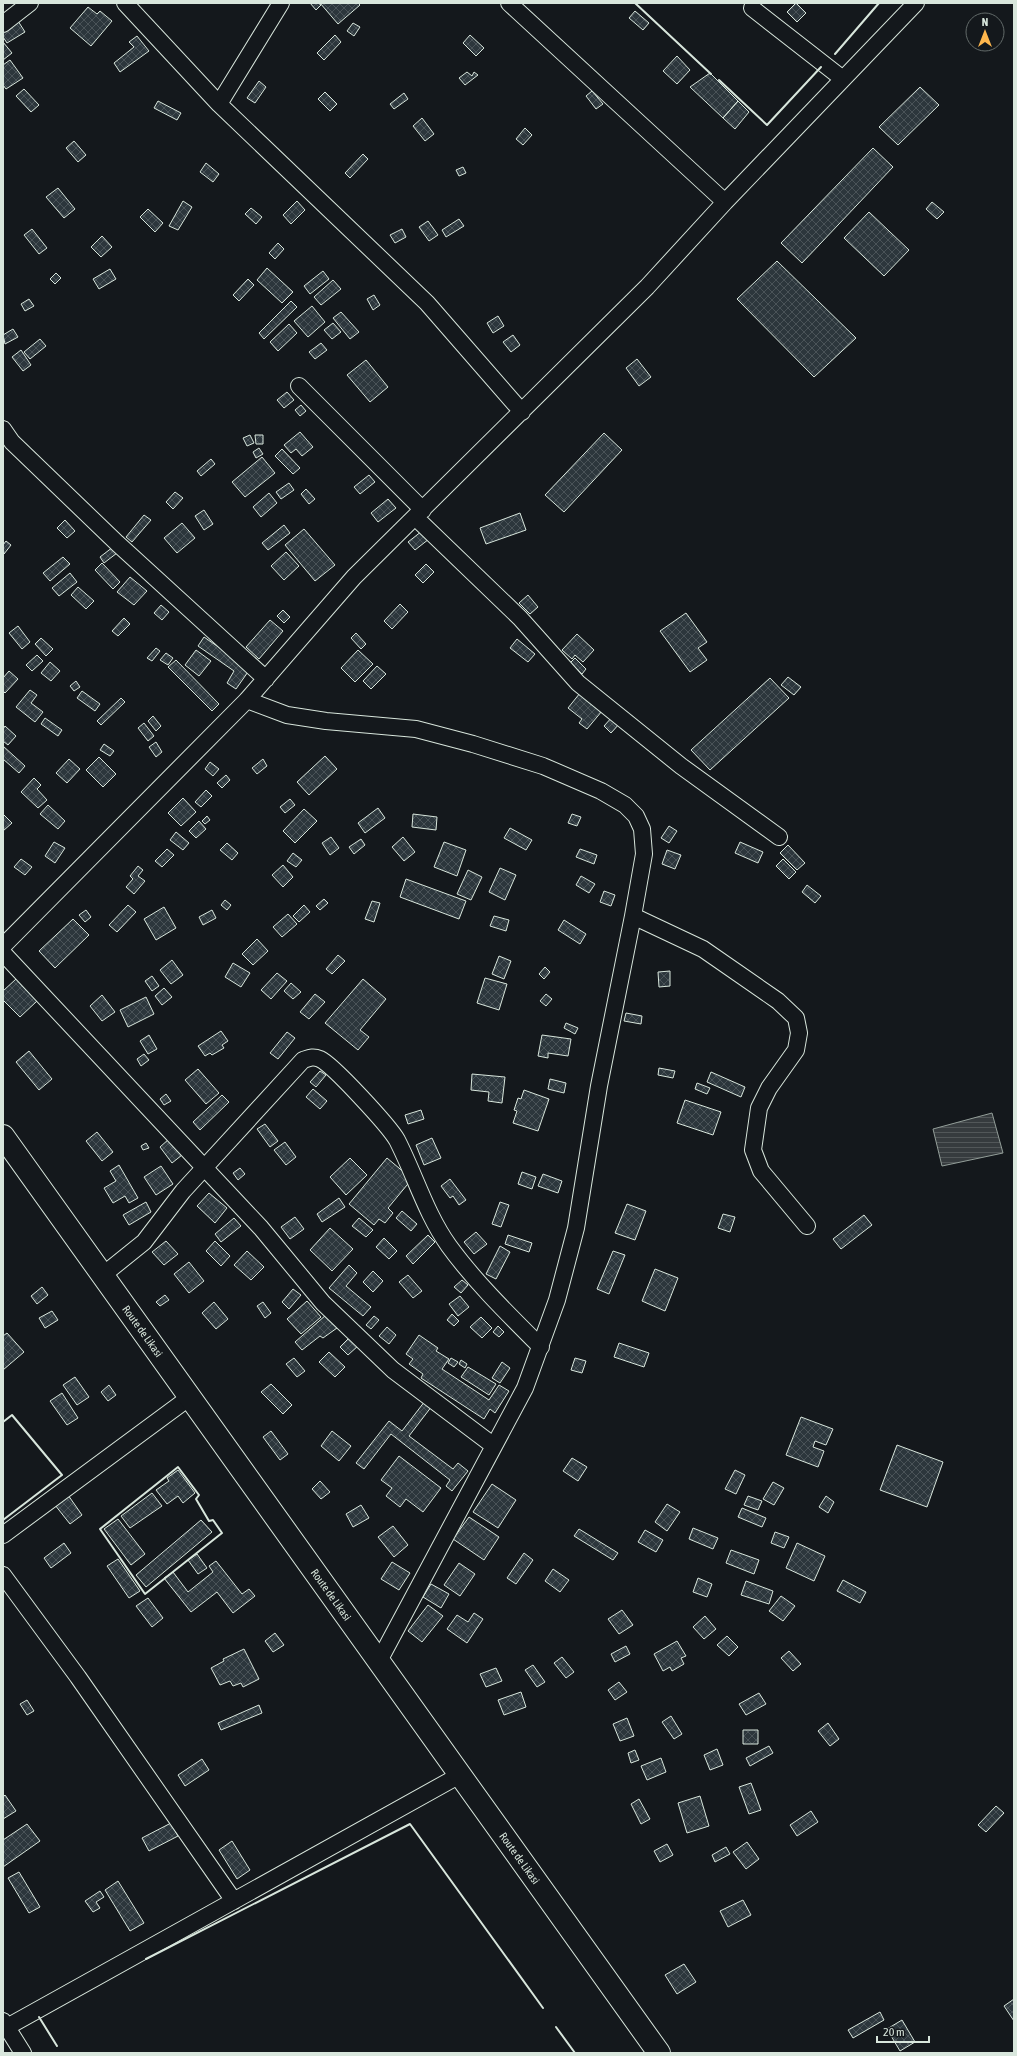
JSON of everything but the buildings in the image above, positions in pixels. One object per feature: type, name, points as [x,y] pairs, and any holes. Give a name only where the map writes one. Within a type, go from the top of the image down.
[{"type":"highway","name":"Route de Likasi","points":[[3,1136],[659,2053]]},
{"type":"street","points":[[3,24],[30,3]]},
{"type":"street","points":[[125,3],[219,104],[427,303],[522,412]]},
{"type":"street","points":[[219,104],[281,3]]},
{"type":"street","points":[[509,3],[725,202]]},
{"type":"street","points":[[3,946],[247,700],[354,577],[647,287],[725,202],[916,3]]},
{"type":"street","points":[[752,8],[843,79]]},
{"type":"street","points":[[299,386],[520,618],[578,683],[681,766],[779,837]]},
{"type":"street","points":[[3,429],[12,442],[117,543],[266,679]]},
{"type":"street","points":[[247,700],[287,715],[326,721],[416,729],[473,744],[543,766],[601,791],[625,805],[636,816],[642,829],[644,854],[633,916],[599,1086],[576,1228],[557,1300],[525,1388],[379,1661]]},
{"type":"street","points":[[633,916],[703,949],[778,1001],[796,1018],[800,1033],[796,1050],[769,1088],[759,1108],[753,1150],[761,1171],[807,1226]]},
{"type":"street","points":[[3,953],[261,1228],[323,1303],[393,1370],[494,1446]]},
{"type":"street","points":[[103,1276],[144,1242],[183,1191],[303,1060],[311,1057],[321,1059],[359,1095],[396,1138],[427,1208],[449,1246],[496,1301],[541,1347]]},
{"type":"street","points":[[3,1535],[190,1397]]},
{"type":"street","points":[[3,1575],[78,1677],[234,1901]]},
{"type":"street","points":[[23,2053],[5,2024],[234,1901],[460,1775]]},
{"type":"shaded area","points":[[992,1113],[1003,1153],[942,1166],[933,1129]]},
{"type":"wall","points":[[635,3],[711,74]]},
{"type":"wall","points":[[835,54],[879,3]]},
{"type":"wall","points":[[719,80],[767,125],[821,67]]},
{"type":"wall","points":[[3,1422],[12,1415],[62,1475],[3,1520]]},
{"type":"wall","points":[[178,1467],[199,1495],[196,1499],[209,1521],[213,1520],[222,1533],[145,1594],[100,1529],[178,1467]]},
{"type":"wall","points":[[146,1959],[410,1824],[543,2008]]},
{"type":"wall","points":[[39,2017],[57,2046]]},
{"type":"wall","points":[[556,2027],[575,2053]]}]
